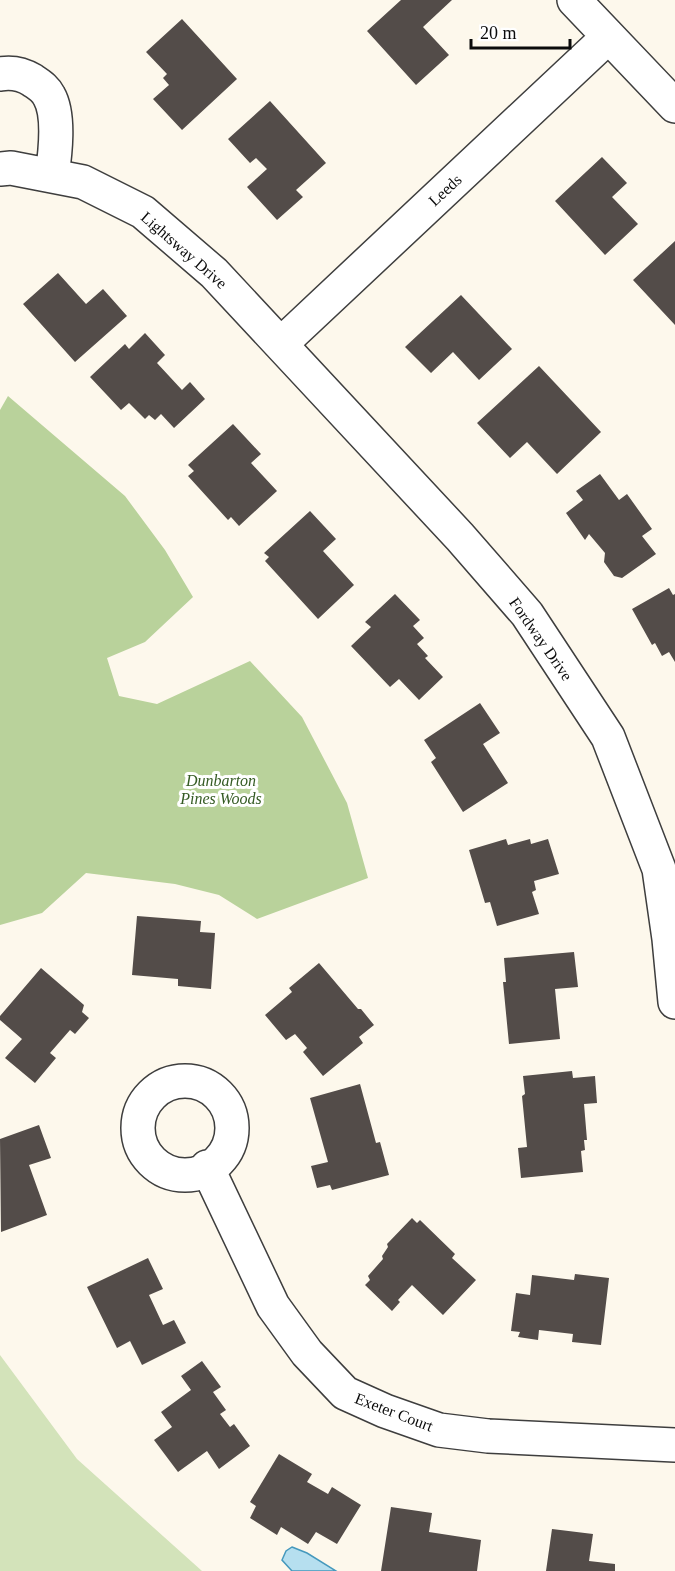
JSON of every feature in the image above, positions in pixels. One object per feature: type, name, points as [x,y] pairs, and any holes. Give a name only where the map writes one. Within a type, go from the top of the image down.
[{"type":"street","points":[[574,0],[675,106]]},
{"type":"street","name":"Leeds","points":[[281,344],[608,37]]},
{"type":"street","points":[[0,74],[8,72],[24,76],[43,87],[50,97],[55,125],[52,176]]},
{"type":"street","name":"Lightsway Drive","points":[[0,169],[11,168],[83,182],[143,212],[214,273],[281,344]]},
{"type":"street","name":"Fordway Drive","points":[[281,344],[460,537],[527,614],[608,737],[659,869],[675,1002]]},
{"type":"street","name":"Exeter Court","points":[[207,1167],[273,1306],[307,1353],[345,1393],[385,1411],[439,1430],[488,1436],[675,1444]]},
{"type":"green space","name":"Dunbarton Pines Woods","points":[[8,396],[125,496],[165,550],[193,597],[145,642],[107,658],[119,696],[157,704],[250,661],[302,717],[347,803],[368,878],[257,919],[219,895],[175,884],[86,873],[42,913],[0,925],[0,410]]},
{"type":"green space","points":[[0,1355],[77,1459],[202,1571],[0,1571]]},
{"type":"water","points":[[292,1547],[307,1553],[336,1571],[292,1571],[282,1560],[286,1551]]},
{"type":"building","points":[[401,0],[452,0],[423,27],[449,55],[416,85],[367,31]]},
{"type":"building","points":[[182,19],[237,79],[182,130],[153,99],[169,85],[163,78],[167,74],[146,52]]},
{"type":"building","points":[[270,101],[326,163],[296,190],[303,197],[277,220],[247,187],[267,169],[256,158],[250,163],[228,139]]},
{"type":"building","points":[[602,157],[627,183],[612,197],[638,224],[605,255],[555,201]]},
{"type":"building","points":[[675,241],[675,325],[633,280]]},
{"type":"building","points":[[58,273],[86,304],[103,289],[127,316],[75,362],[23,304]]},
{"type":"building","points":[[461,295],[512,349],[479,380],[453,352],[431,373],[405,347]]},
{"type":"building","points":[[145,333],[165,355],[157,363],[182,390],[190,382],[205,399],[174,428],[161,414],[155,420],[149,415],[145,419],[129,403],[121,410],[90,377],[125,344],[129,349]]},
{"type":"building","points":[[539,366],[601,432],[557,474],[527,442],[510,458],[477,423]]},
{"type":"building","points":[[233,424],[261,454],[251,463],[277,491],[239,526],[231,517],[228,520],[188,476],[194,471],[188,465]]},
{"type":"building","points":[[600,474],[619,500],[627,494],[652,529],[642,536],[656,554],[622,578],[614,576],[604,562],[605,553],[589,534],[585,540],[566,513],[583,500],[576,491]]},
{"type":"building","points":[[310,511],[336,539],[323,551],[354,585],[318,619],[265,561],[269,557],[264,553]]},
{"type":"building","points":[[669,588],[673,595],[675,594],[675,662],[669,652],[662,656],[655,643],[652,645],[632,609]]},
{"type":"building","points":[[395,594],[420,620],[413,626],[424,638],[417,644],[428,656],[425,658],[443,677],[419,700],[399,679],[390,687],[351,646],[371,627],[365,622]]},
{"type":"building","points":[[480,703],[500,733],[483,744],[508,783],[463,812],[431,762],[436,758],[424,740]]},
{"type":"building","points":[[506,839],[508,845],[530,839],[531,844],[548,839],[559,874],[534,881],[536,890],[532,892],[539,914],[497,926],[490,902],[485,903],[469,850]]},
{"type":"building","points":[[137,916],[201,921],[200,932],[215,933],[211,989],[178,986],[178,979],[132,975]]},
{"type":"building","points":[[574,952],[578,987],[555,989],[560,1039],[509,1044],[503,982],[506,982],[504,958]]},
{"type":"building","points":[[319,963],[374,1025],[359,1037],[363,1043],[323,1076],[303,1052],[307,1048],[295,1034],[286,1040],[265,1015],[292,992],[289,988]]},
{"type":"building","points":[[41,968],[84,1005],[82,1012],[89,1018],[75,1034],[70,1030],[50,1053],[56,1058],[35,1083],[5,1058],[22,1039],[0,1020],[0,1016]]},
{"type":"building","points":[[572,1071],[573,1078],[595,1076],[597,1103],[584,1104],[587,1140],[584,1140],[585,1150],[581,1151],[583,1172],[521,1178],[518,1148],[527,1147],[522,1096],[525,1094],[523,1076]]},
{"type":"building","points":[[360,1084],[376,1143],[380,1142],[389,1175],[332,1190],[330,1185],[317,1188],[311,1166],[328,1162],[310,1098]]},
{"type":"building","points":[[39,1125],[51,1158],[29,1165],[47,1215],[1,1232],[0,1139]]},
{"type":"building","points":[[412,1218],[417,1223],[420,1220],[455,1254],[452,1258],[476,1280],[443,1315],[412,1285],[398,1300],[400,1302],[392,1311],[365,1285],[370,1280],[368,1276],[383,1259],[387,1244]]},
{"type":"building","points":[[148,1258],[163,1289],[149,1295],[163,1325],[174,1320],[186,1343],[142,1365],[130,1341],[117,1348],[87,1287]]},
{"type":"building","points":[[575,1274],[609,1278],[601,1345],[572,1342],[573,1334],[539,1330],[538,1340],[518,1337],[520,1332],[511,1331],[516,1293],[530,1295],[532,1275],[574,1280]]},
{"type":"building","points":[[202,1361],[221,1387],[213,1392],[226,1410],[220,1414],[230,1427],[234,1424],[250,1446],[219,1469],[207,1451],[178,1472],[154,1440],[172,1427],[161,1412],[191,1390],[181,1376]]},
{"type":"building","points":[[279,1454],[312,1474],[307,1482],[328,1494],[332,1487],[361,1505],[337,1544],[316,1532],[308,1544],[281,1527],[277,1535],[250,1518],[256,1506],[250,1502]]},
{"type":"building","points":[[391,1507],[432,1513],[429,1532],[481,1540],[477,1571],[381,1571]]},
{"type":"building","points":[[552,1529],[593,1534],[589,1561],[615,1564],[615,1571],[546,1571]]}]
